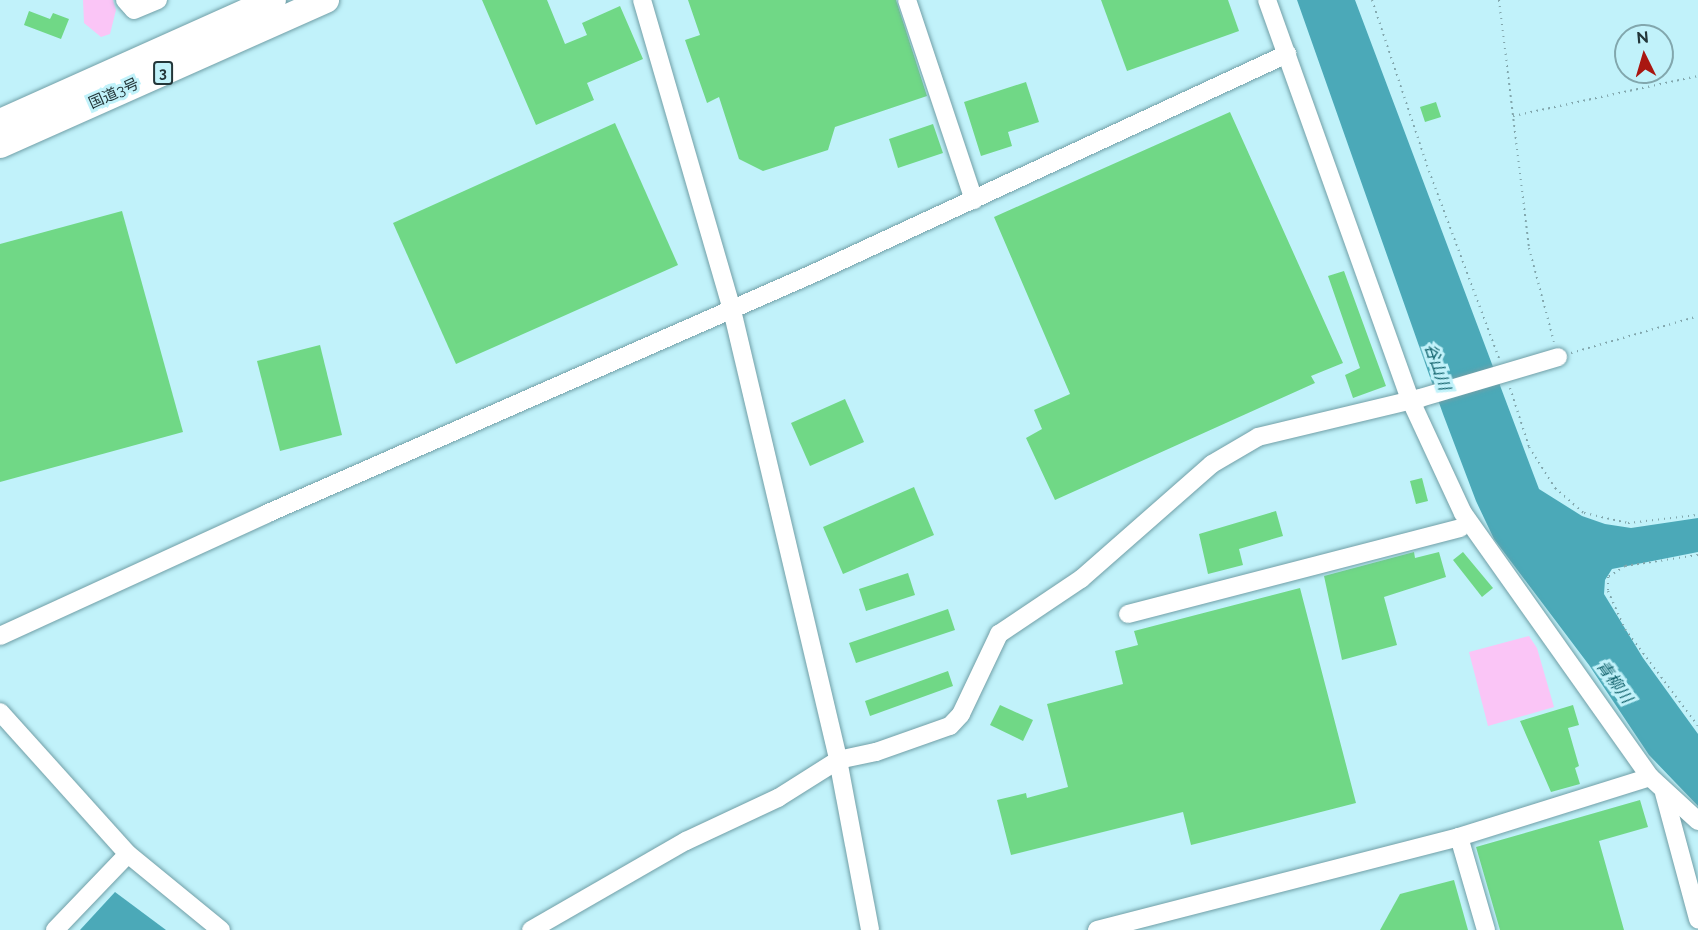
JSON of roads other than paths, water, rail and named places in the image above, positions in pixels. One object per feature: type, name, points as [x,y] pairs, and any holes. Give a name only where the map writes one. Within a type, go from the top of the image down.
[{"type":"highway","name":"国道3号","points":[[0,122],[273,0]]},
{"type":"highway","name":"国道3号","points":[[0,145],[326,0]]},
{"type":"street","points":[[125,0],[134,10],[152,2]]},
{"type":"street","points":[[642,0],[732,310],[838,760],[870,930]]},
{"type":"street","points":[[907,0],[974,200]]},
{"type":"street","points":[[1267,0],[1415,398],[1463,513],[1489,554],[1556,639],[1650,777],[1664,793],[1698,821]]},
{"type":"street","points":[[0,636],[266,514],[732,310],[1287,54]]},
{"type":"street","points":[[531,930],[687,841],[778,798],[838,760],[876,752],[950,726],[961,714],[999,634],[1081,579],[1212,464],[1258,437],[1415,398],[1557,357]]},
{"type":"street","points":[[1128,614],[1460,528]]},
{"type":"street","points":[[0,712],[128,854],[221,930]]},
{"type":"street","points":[[1097,930],[1458,837],[1650,777]]},
{"type":"street","points":[[1664,793],[1698,919]]},
{"type":"street","points":[[1458,837],[1486,930]]},
{"type":"street","points":[[55,930],[128,854]]},
{"type":"water","points":[[1297,0],[1355,0],[1539,489],[1582,516],[1605,524],[1631,528],[1698,518],[1698,552],[1612,569],[1605,580],[1604,594],[1643,658],[1698,734],[1698,806],[1649,755],[1589,665],[1494,539],[1476,501],[1443,414]]},
{"type":"water","points":[[115,892],[166,930],[80,930]]},
{"type":"water label","name":"谷山川","points":[[1437,367]]},
{"type":"water label","name":"青柳川","points":[[1614,682]]}]
